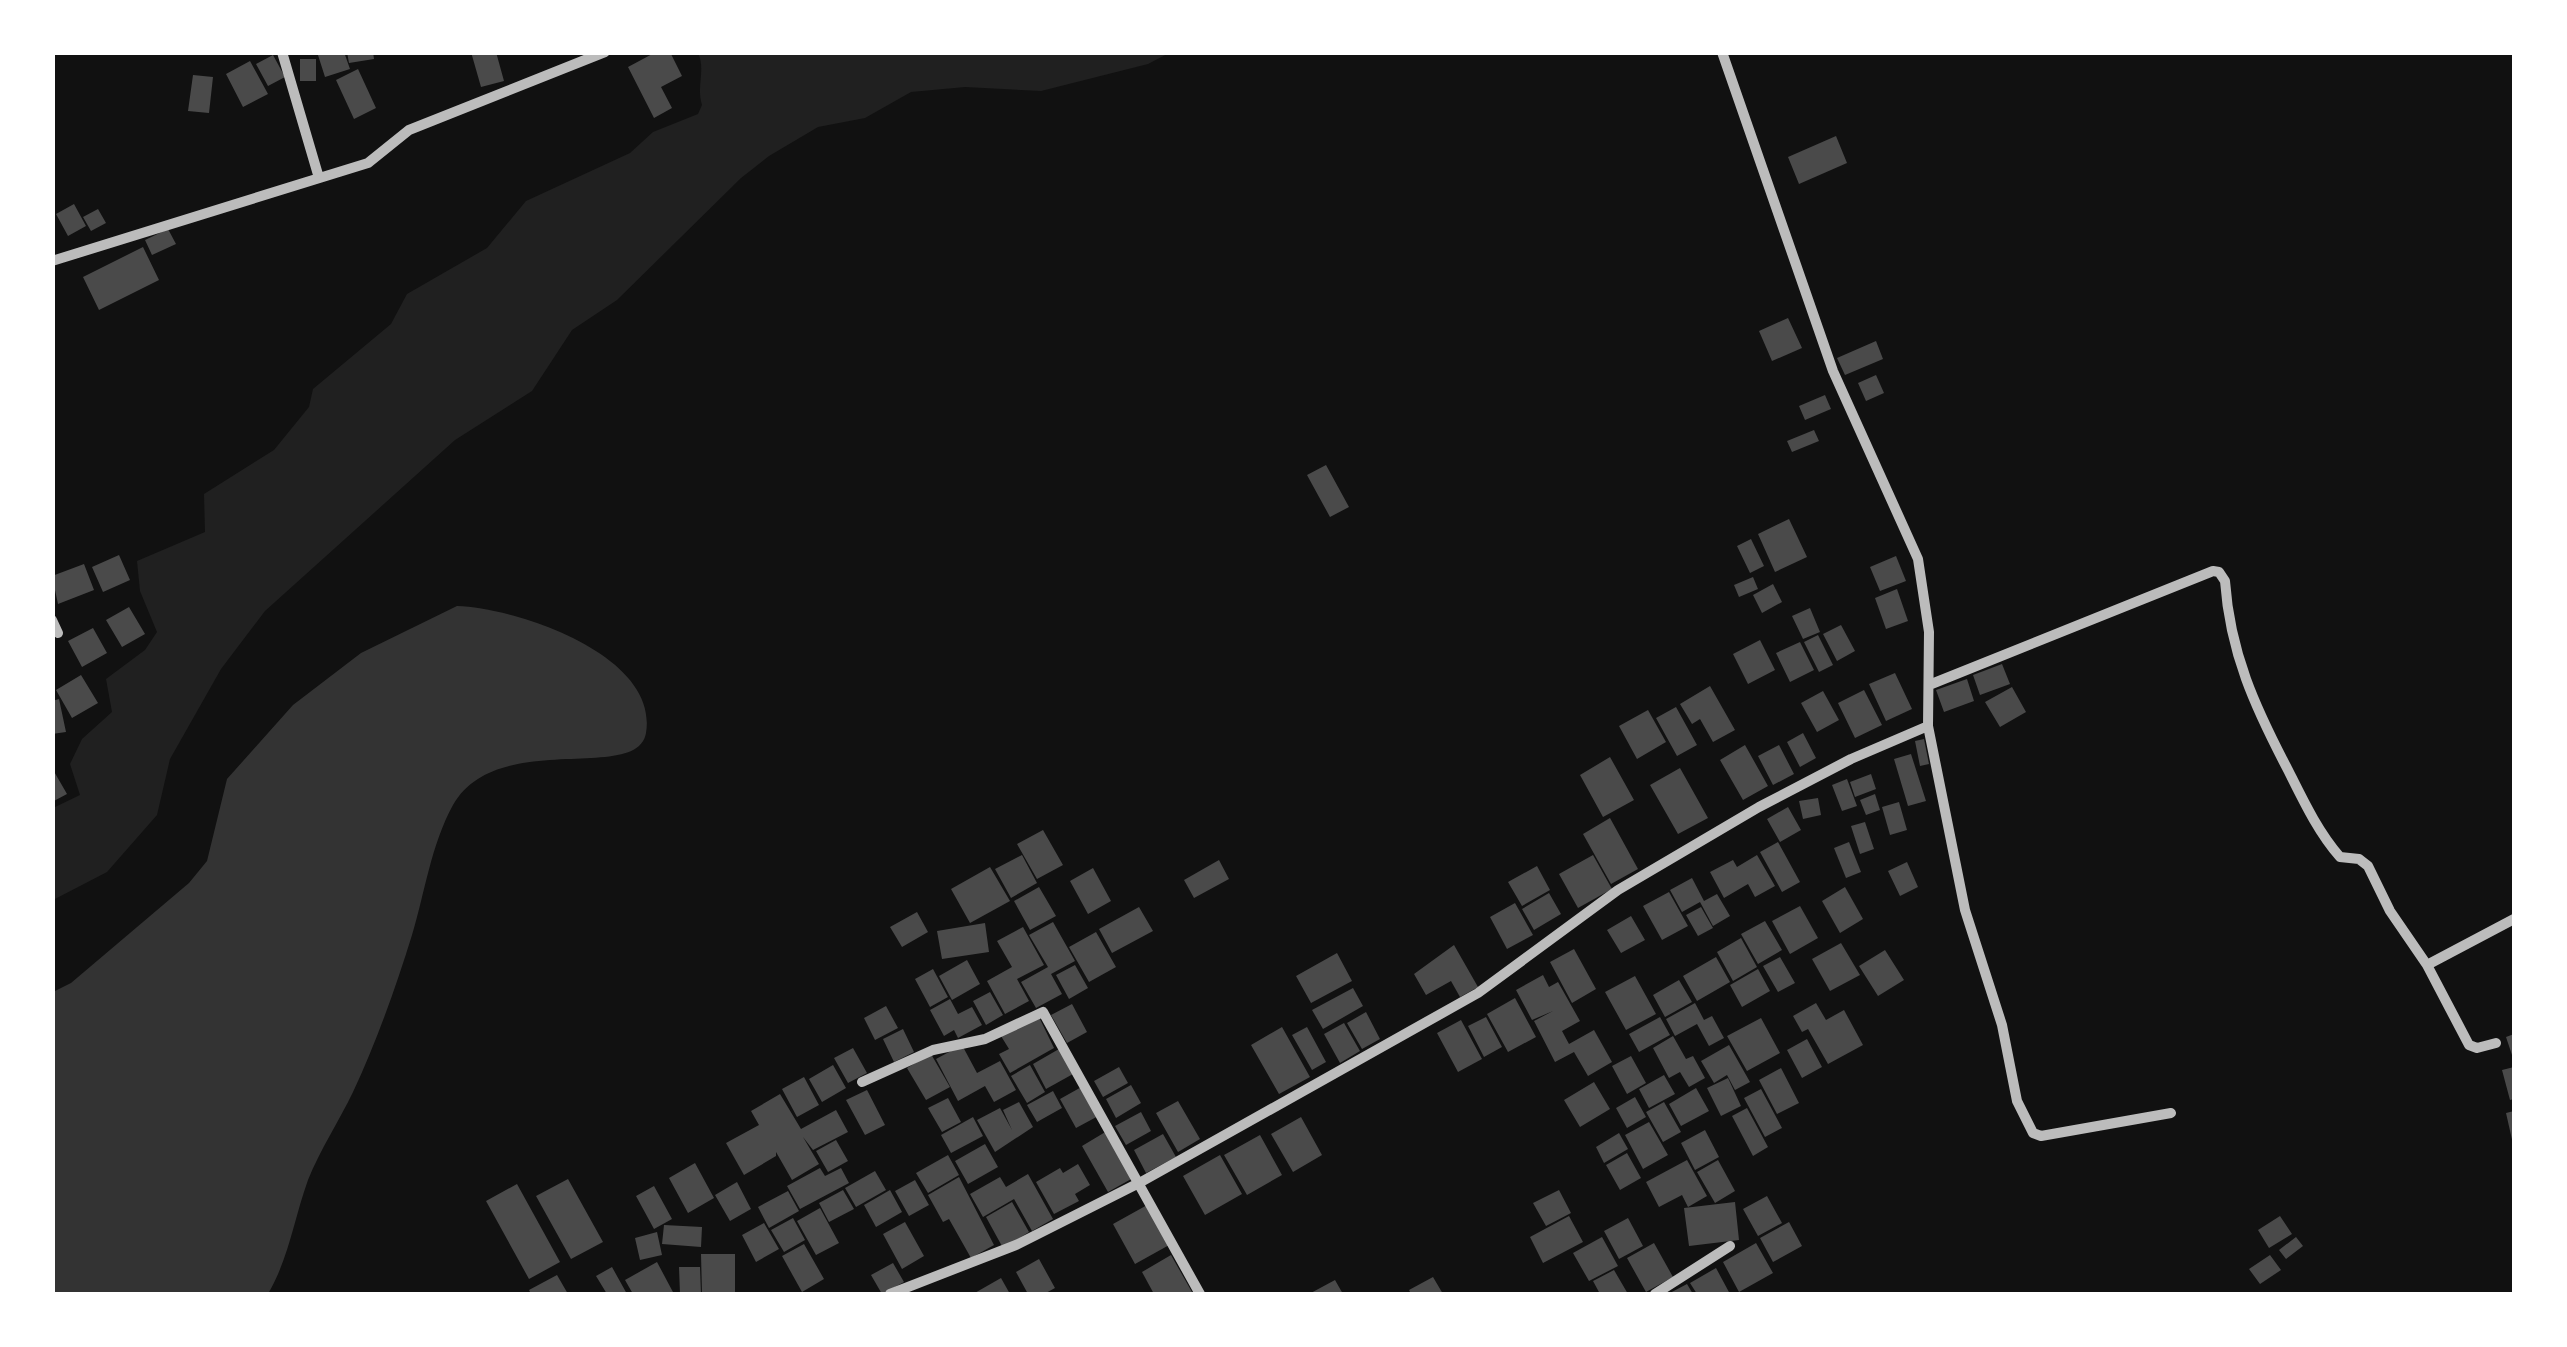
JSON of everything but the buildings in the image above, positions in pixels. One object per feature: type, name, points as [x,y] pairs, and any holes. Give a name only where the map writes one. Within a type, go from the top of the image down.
[{"type":"street","points":[[282,52],[319,178]]},
{"type":"street","points":[[52,261],[368,164],[409,130],[605,52]]},
{"type":"street","points":[[1722,52],[1833,371],[1918,559],[1926,601],[1928,726],[1965,910],[2002,1026],[2018,1101],[2033,1133],[2041,1136],[2171,1113]]},
{"type":"street","points":[[1929,685],[2213,571],[2219,572],[2225,581],[2238,666],[2252,703],[2309,812],[2340,857],[2368,866],[2396,923],[2427,965],[2468,1044],[2477,1048],[2496,1044]]},
{"type":"street","points":[[52,620],[58,633]]},
{"type":"street","points":[[890,1294],[1016,1245],[1141,1182],[1478,993],[1618,890],[1759,807],[1928,726]]},
{"type":"street","points":[[2427,965],[2514,918]]},
{"type":"street","points":[[862,1082],[932,1050],[985,1039],[1043,1012],[1200,1294]]},
{"type":"street","points":[[1656,1294],[1730,1246]]},
{"type":"shaded area","points":[[698,53],[1169,53],[1148,64],[1041,91],[965,87],[911,92],[865,118],[818,127],[769,156],[741,178],[617,300],[572,330],[532,391],[455,440],[265,611],[221,669],[170,759],[157,815],[107,872],[53,900],[53,808],[80,795],[70,764],[82,739],[112,712],[106,679],[145,650],[157,632],[140,591],[137,561],[205,532],[204,494],[274,450],[309,407],[313,389],[391,324],[407,294],[487,248],[526,201],[630,153],[653,132],[698,114],[702,105]]},
{"type":"shaded area","points":[[457,606],[547,626],[608,659],[630,681],[644,705],[646,733],[637,748],[618,755],[500,768],[474,782],[453,805],[434,852],[385,1015],[353,1092],[308,1180],[286,1252],[268,1294],[53,1294],[53,992],[71,983],[189,883],[207,861],[227,779],[293,705],[361,653]]}]
